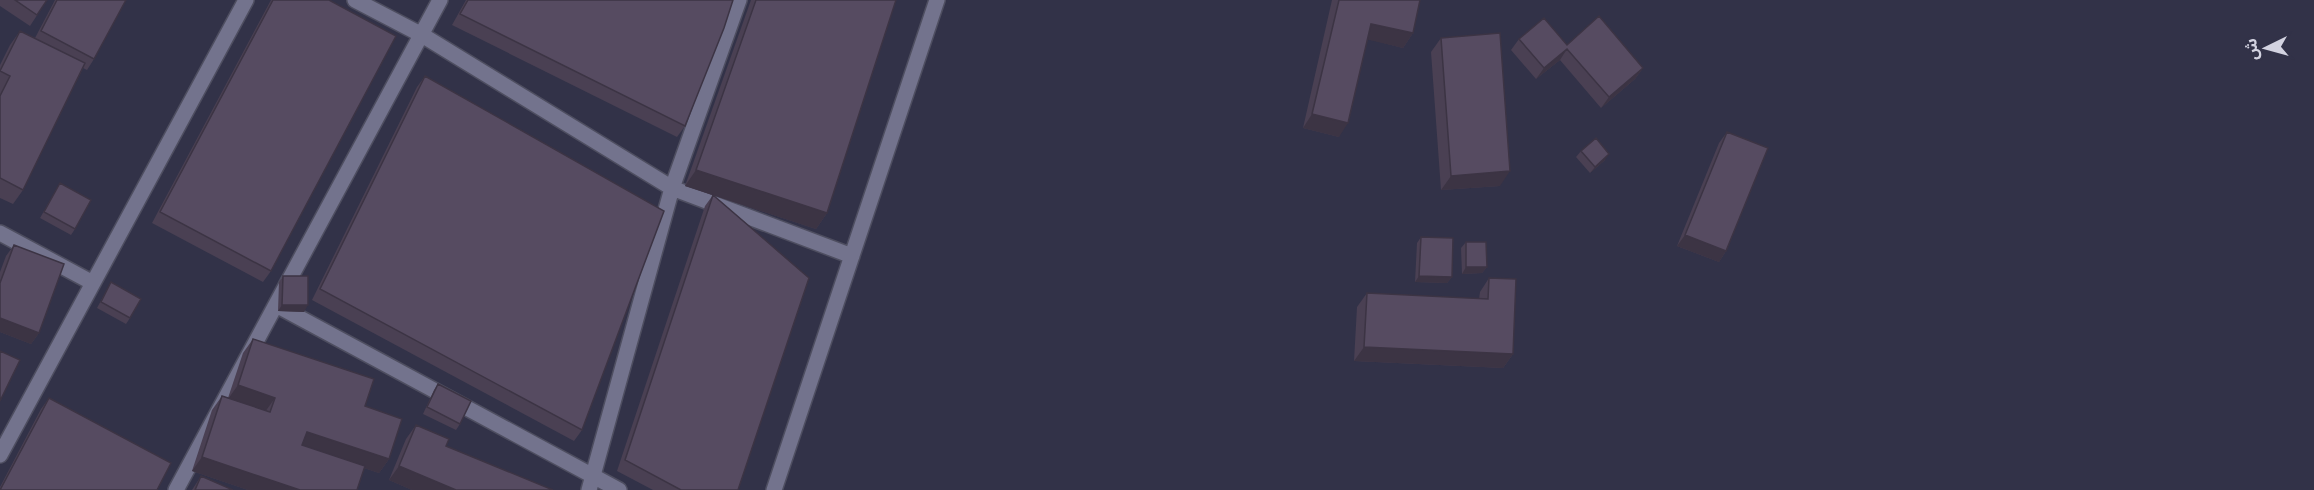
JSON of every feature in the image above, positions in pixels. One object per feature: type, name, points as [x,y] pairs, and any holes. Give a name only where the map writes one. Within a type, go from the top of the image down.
[{"type":"street","points":[[0,455],[246,0]]},
{"type":"street","points":[[355,0],[422,35],[672,188],[852,256]]},
{"type":"street","points":[[176,490],[440,0]]},
{"type":"street","points":[[591,483],[672,188],[738,0]]},
{"type":"street","points":[[774,490],[937,0]]},
{"type":"street","points":[[0,233],[93,283]]},
{"type":"street","points":[[276,305],[591,483],[619,490]]},
{"type":"building","points":[[15,0],[47,0],[37,15]]},
{"type":"building","points":[[57,0],[126,0],[94,59],[41,31]]},
{"type":"building","points":[[273,0],[329,0],[396,36],[271,271],[160,212]]},
{"type":"building","points":[[468,0],[733,0],[685,126],[460,14]]},
{"type":"building","points":[[756,0],[896,0],[827,213],[696,170]]},
{"type":"building","points":[[1339,0],[1420,0],[1413,33],[1371,24],[1348,123],[1312,114]]},
{"type":"building","points":[[1599,16],[1643,68],[1609,97],[1567,49],[1544,68],[1519,39],[1544,18],[1567,45]]},
{"type":"building","points":[[20,31],[85,63],[23,190],[0,178],[0,96],[10,76],[0,71]]},
{"type":"building","points":[[1500,33],[1510,171],[1451,176],[1441,38]]},
{"type":"building","points":[[425,76],[664,211],[582,430],[320,289]]},
{"type":"building","points":[[1727,132],[1768,148],[1726,251],[1685,235]]},
{"type":"building","points":[[1596,138],[1609,154],[1595,167],[1581,151]]},
{"type":"building","points":[[60,183],[91,200],[75,229],[44,212]]},
{"type":"building","points":[[713,195],[809,278],[738,490],[681,490],[625,460]]},
{"type":"building","points":[[1421,237],[1453,238],[1452,277],[1419,276]]},
{"type":"building","points":[[1466,242],[1486,242],[1487,267],[1466,267]]},
{"type":"building","points":[[14,245],[64,264],[39,333],[0,318],[0,283]]},
{"type":"building","points":[[283,276],[308,276],[308,305],[282,305]]},
{"type":"building","points":[[1489,278],[1516,279],[1513,354],[1364,347],[1367,293],[1488,299]]},
{"type":"building","points":[[111,282],[141,299],[130,318],[101,302]]},
{"type":"building","points":[[253,339],[374,379],[365,406],[402,419],[389,459],[307,432],[302,445],[365,466],[357,490],[300,490],[202,457],[222,396],[270,412],[275,398],[238,385]]},
{"type":"building","points":[[0,351],[20,360],[0,401]]},
{"type":"building","points":[[438,384],[471,401],[460,424],[427,407]]},
{"type":"building","points":[[49,398],[171,463],[157,490],[0,490]]},
{"type":"building","points":[[416,425],[449,439],[446,446],[553,490],[456,490],[399,466]]},
{"type":"building","points":[[201,476],[233,490],[195,490]]}]
